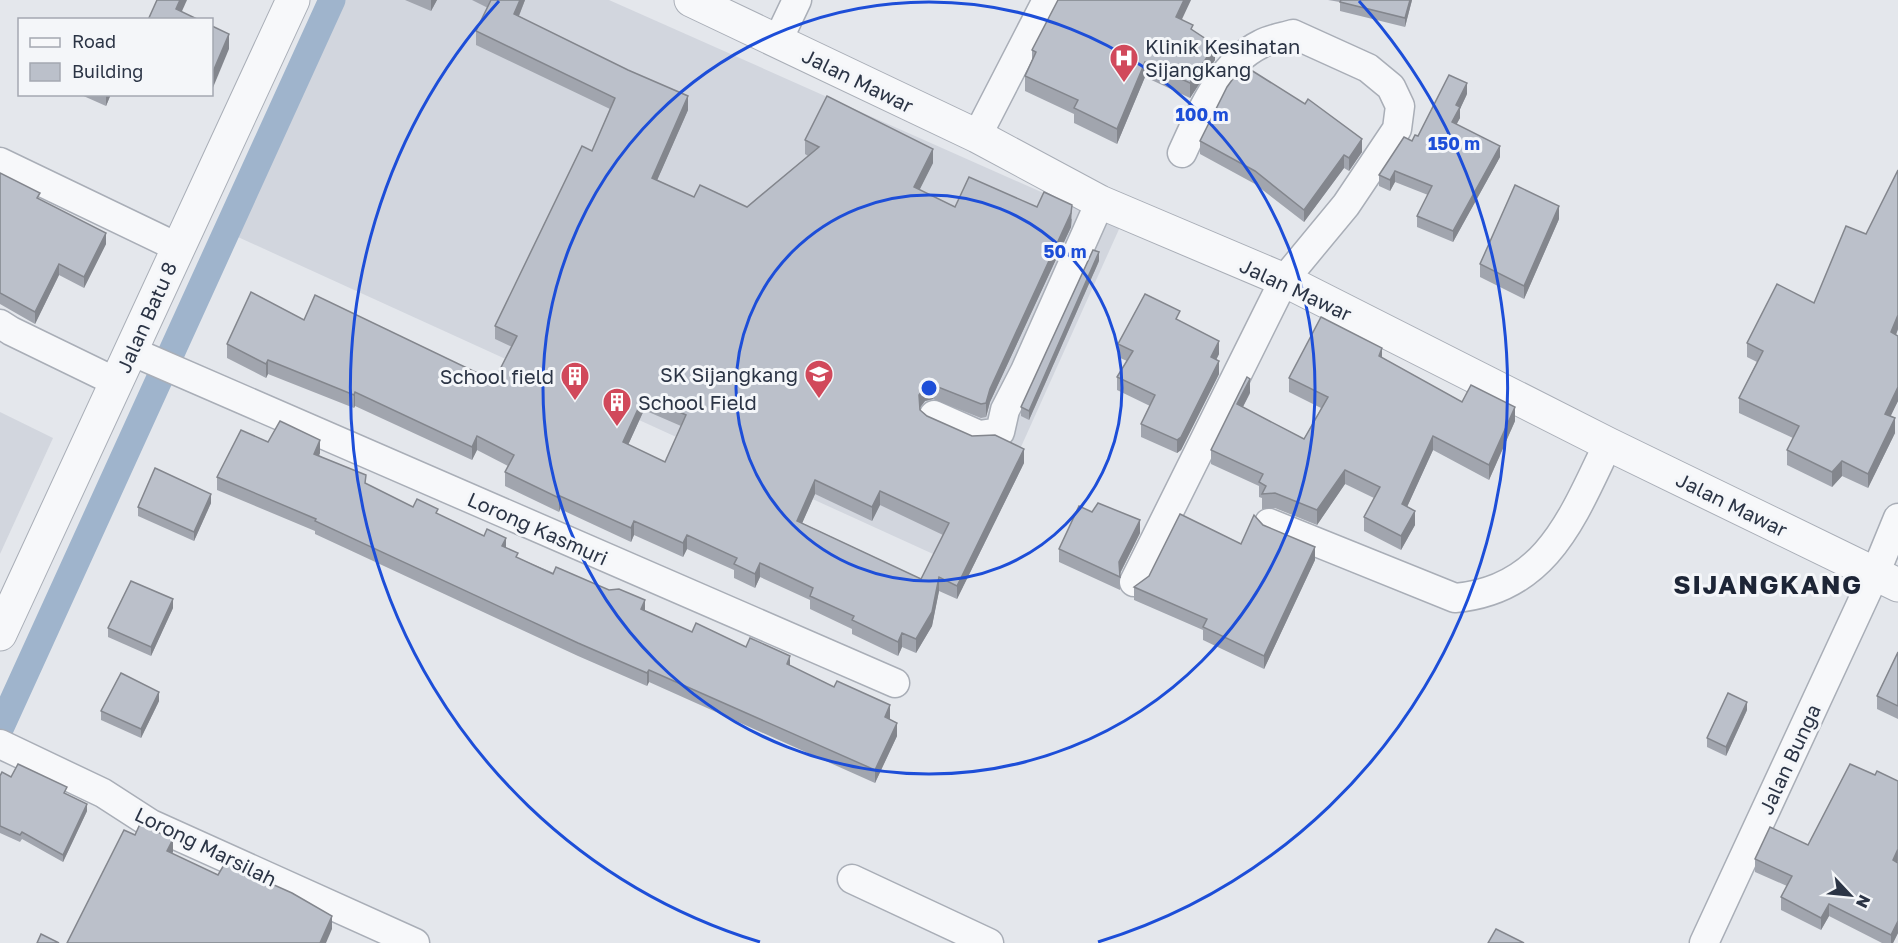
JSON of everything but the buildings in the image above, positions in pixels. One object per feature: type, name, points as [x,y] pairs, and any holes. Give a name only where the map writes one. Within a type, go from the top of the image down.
[{"type":"street","name":"Jalan Batu 8","points":[[0,634],[116,382],[139,355],[177,247],[293,0]]},
{"type":"street","name":"Jalan Mawar","points":[[691,0],[977,136],[1100,202],[1284,280],[1608,444],[1886,580]]},
{"type":"street","points":[[778,40],[797,0]]},
{"type":"street","points":[[977,136],[1047,0]]},
{"type":"street","points":[[1134,582],[1284,280],[1346,205],[1397,129],[1400,106],[1391,87],[1368,68],[1293,34],[1261,44],[1234,63],[1207,101],[1182,153]]},
{"type":"street","points":[[0,162],[177,247]]},
{"type":"street","points":[[934,415],[979,435],[1000,432],[1005,410],[1025,371],[1100,202]]},
{"type":"street","points":[[0,324],[10,332],[116,382]]},
{"type":"street","name":"Lorong Kasmuri","points":[[139,355],[895,683]]},
{"type":"street","points":[[1269,523],[1455,598],[1482,596],[1517,579],[1543,558],[1567,527],[1608,444]]},
{"type":"street","name":"Jalan Bunga","points":[[1710,940],[1886,580],[1898,518]]},
{"type":"street","name":"Lorong Marsilah","points":[[4,746],[104,793],[151,824],[415,943]]},
{"type":"street","points":[[852,879],[989,943]]},
{"type":"shaded area","name":"SK Sijangkang","points":[[330,0],[609,0],[1120,227],[966,569],[227,232]]},
{"type":"shaded area","points":[[0,412],[53,438],[0,554]]},
{"type":"waterway","points":[[0,729],[332,0]]},
{"type":"place","name":"Klinik Kesihatan Sijangkang","points":[[1124,84]]},
{"type":"place","name":"SK Sijangkang","points":[[819,400]]},
{"type":"place","name":"School field","points":[[575,402]]},
{"type":"place","name":"School Field","points":[[617,428]]},
{"type":"district","name":"SIJANGKANG","points":[[1768,584]]}]
